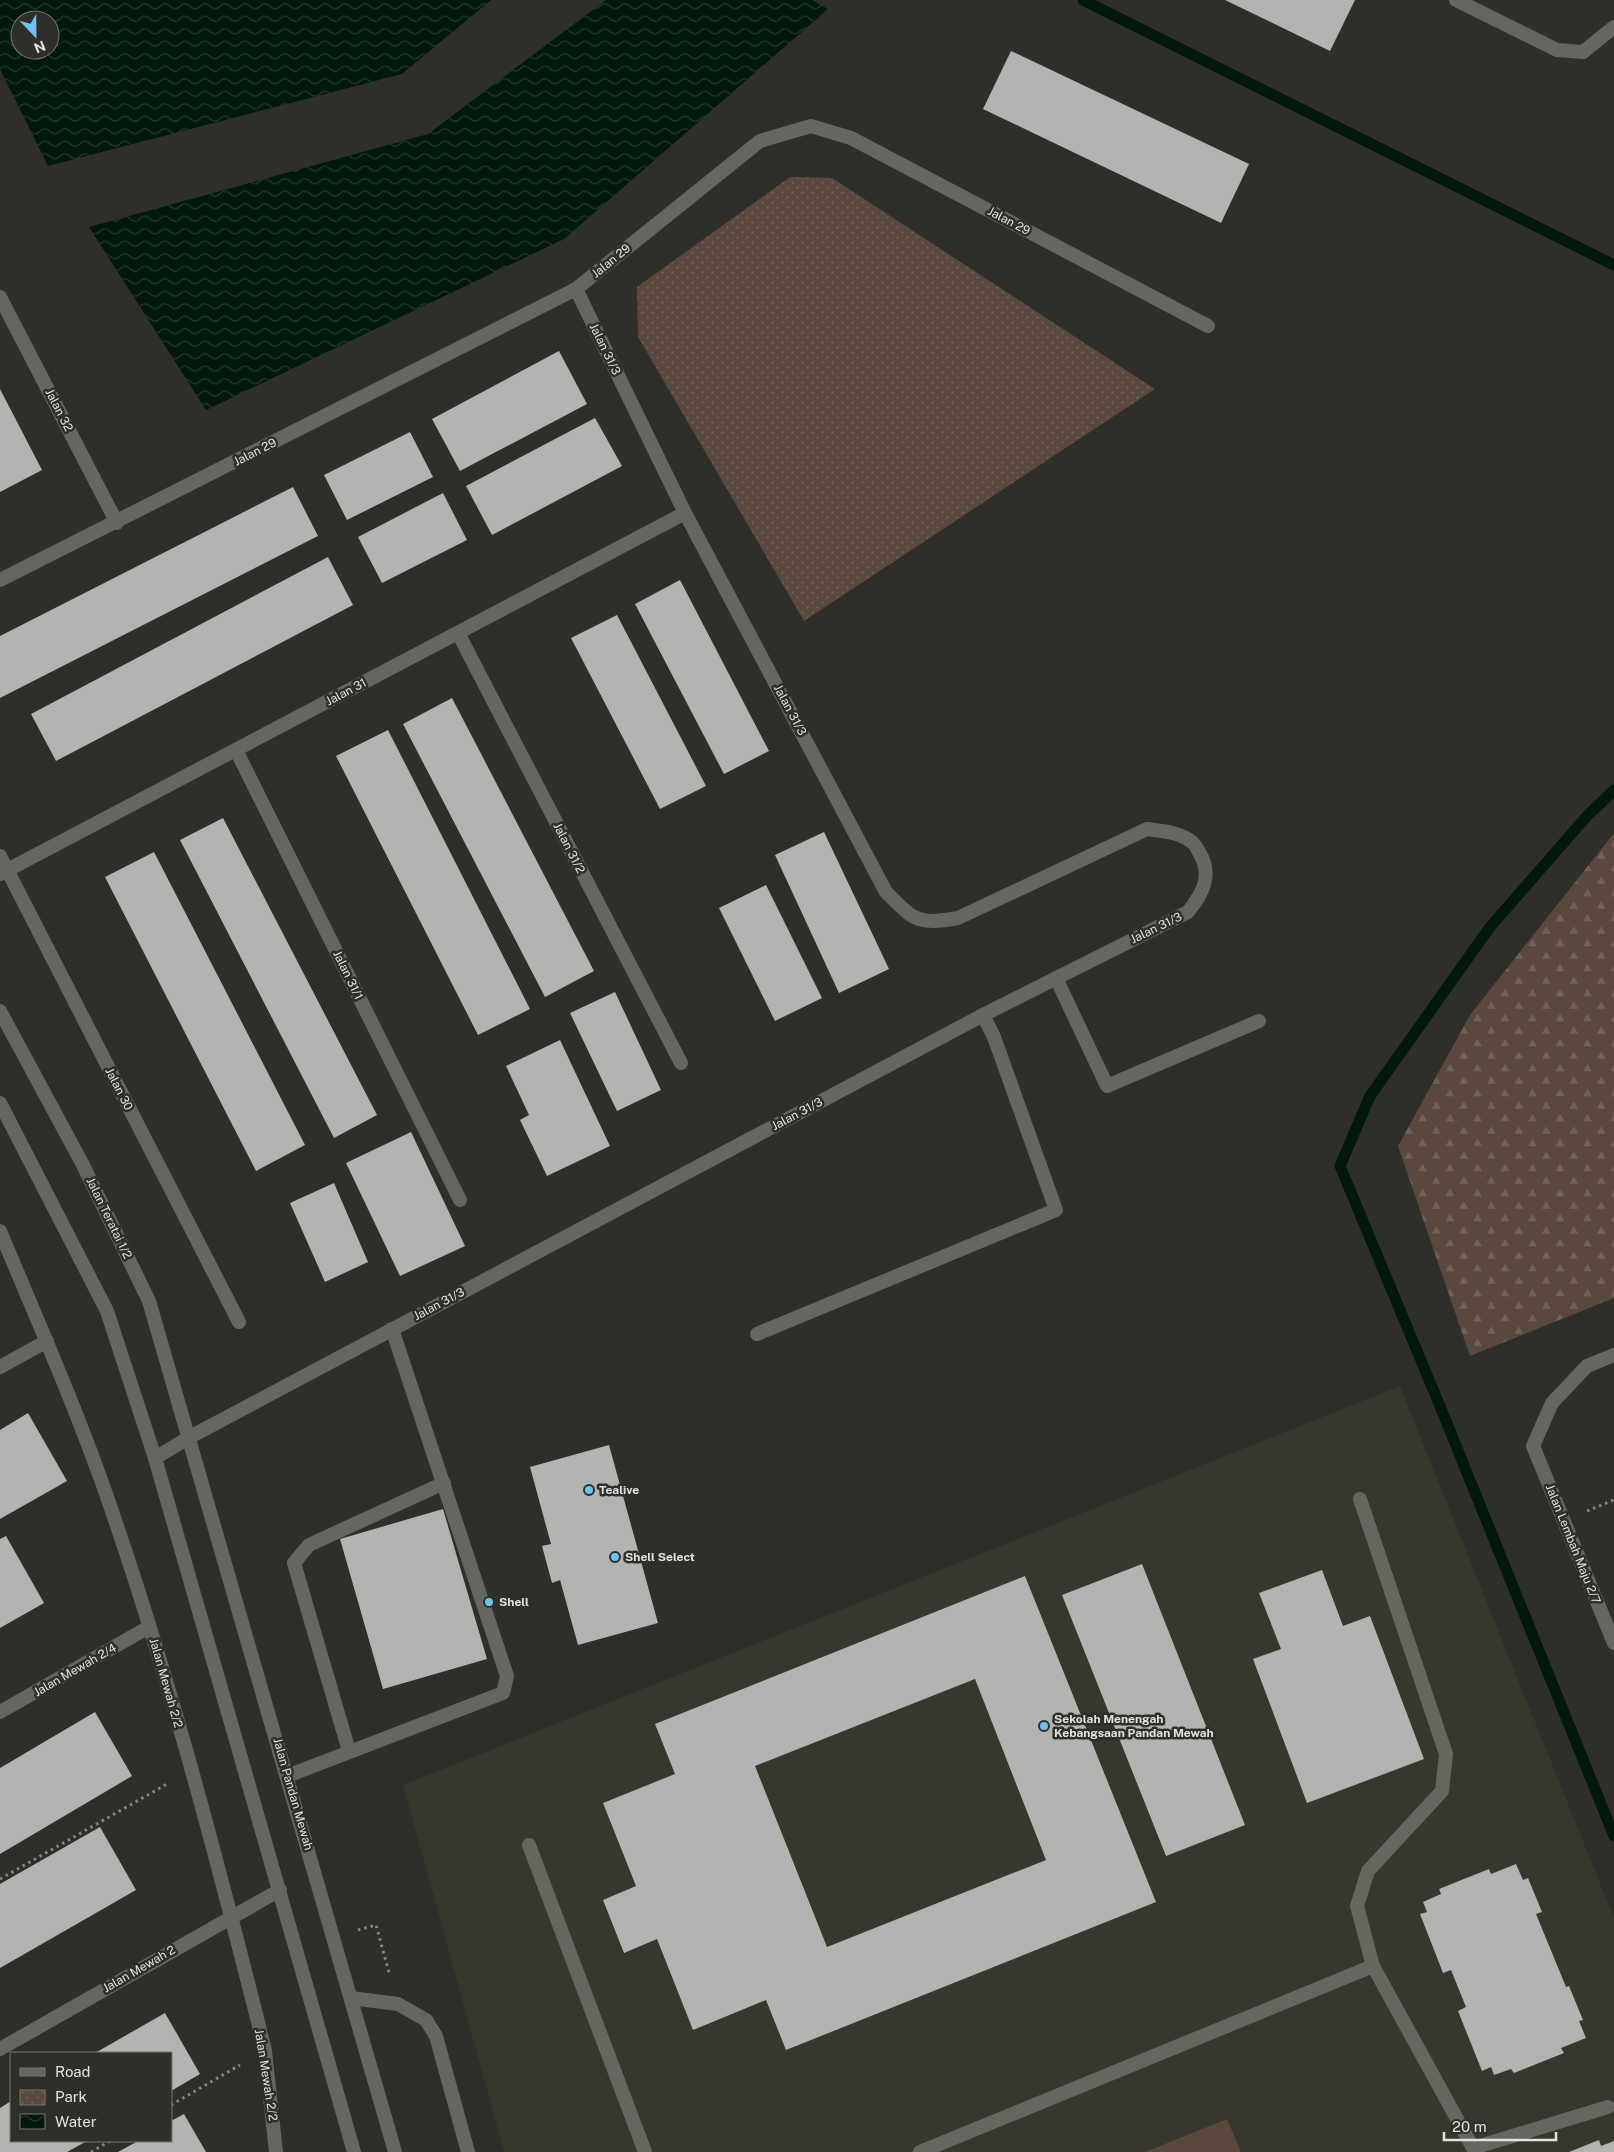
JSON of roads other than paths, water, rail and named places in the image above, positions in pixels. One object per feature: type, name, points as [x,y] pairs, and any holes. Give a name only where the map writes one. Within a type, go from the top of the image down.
[{"type":"street","points":[[1456,0],[1557,50],[1583,52],[1614,27]]},
{"type":"street","name":"Jalan 29","points":[[0,580],[118,523],[576,289],[760,141],[811,126],[851,138],[1208,326]]},
{"type":"street","name":"Jalan 31/3","points":[[156,1458],[190,1437],[983,1015],[1188,912],[1201,896],[1207,881],[1204,861],[1193,842],[1172,833],[1147,830],[958,918],[936,922],[912,918],[886,892],[685,513],[576,289]]},
{"type":"street","name":"Jalan 32","points":[[0,296],[118,523]]},
{"type":"street","name":"Jalan 31","points":[[3,872],[685,513]]},
{"type":"street","name":"Jalan 31/2","points":[[458,633],[681,1063]]},
{"type":"street","name":"Jalan 31/1","points":[[236,750],[460,1200]]},
{"type":"street","name":"Jalan 30","points":[[0,856],[3,872],[239,1322]]},
{"type":"street","points":[[1056,978],[1107,1086],[1259,1021]]},
{"type":"street","name":"Jalan Teratai 1/2","points":[[0,1011],[82,1163],[150,1301],[190,1437]]},
{"type":"street","points":[[757,1334],[1056,1210],[994,1037],[983,1015]]},
{"type":"street","points":[[0,1103],[107,1311],[156,1458],[354,2152]]},
{"type":"street","name":"Jalan Mewah 2/2","points":[[0,1231],[105,1490],[150,1627],[192,1770],[265,2051],[276,2152]]},
{"type":"street","points":[[287,1776],[503,1693],[507,1676],[392,1329]]},
{"type":"street","points":[[0,1367],[46,1341]]},
{"type":"street","name":"Jalan Lembah Maju 2/7","points":[[1614,1355],[1587,1366],[1552,1403],[1533,1446],[1614,1643]]},
{"type":"street","name":"Jalan Pandan Mewah","points":[[190,1437],[395,2152]]},
{"type":"street","points":[[349,1752],[294,1563],[309,1545],[444,1483]]},
{"type":"street","points":[[1360,1499],[1446,1754],[1442,1791],[1368,1871],[1357,1906],[1373,1966],[1474,2150],[1608,2107]]},
{"type":"street","name":"Jalan Mewah 2/4","points":[[0,1712],[150,1627]]},
{"type":"street","points":[[529,1845],[645,2152]]},
{"type":"street","name":"Jalan Mewah 2","points":[[0,2049],[231,1916],[280,1890]]},
{"type":"street","points":[[920,2152],[1373,1966]]},
{"type":"street","points":[[351,1998],[398,2004],[426,2020],[436,2036],[468,2152]]},
{"type":"water","points":[[0,0],[491,0],[402,74],[48,166],[0,69]]},
{"type":"water","points":[[606,0],[812,0],[828,9],[564,239],[206,410],[89,227],[428,134]]},
{"type":"waterway","points":[[1083,0],[1614,265]]},
{"type":"waterway","points":[[1614,790],[1587,816],[1490,927],[1370,1096],[1340,1166],[1442,1411],[1614,1836]]},
{"type":"place","name":"Tealive","points":[[589,1490]]},
{"type":"place","name":"Shell Select","points":[[615,1557]]},
{"type":"place","name":"Shell","points":[[489,1602]]},
{"type":"place","name":"Sekolah Menengah Kebangsaan Pandan Mewah","points":[[1044,1726]]}]
